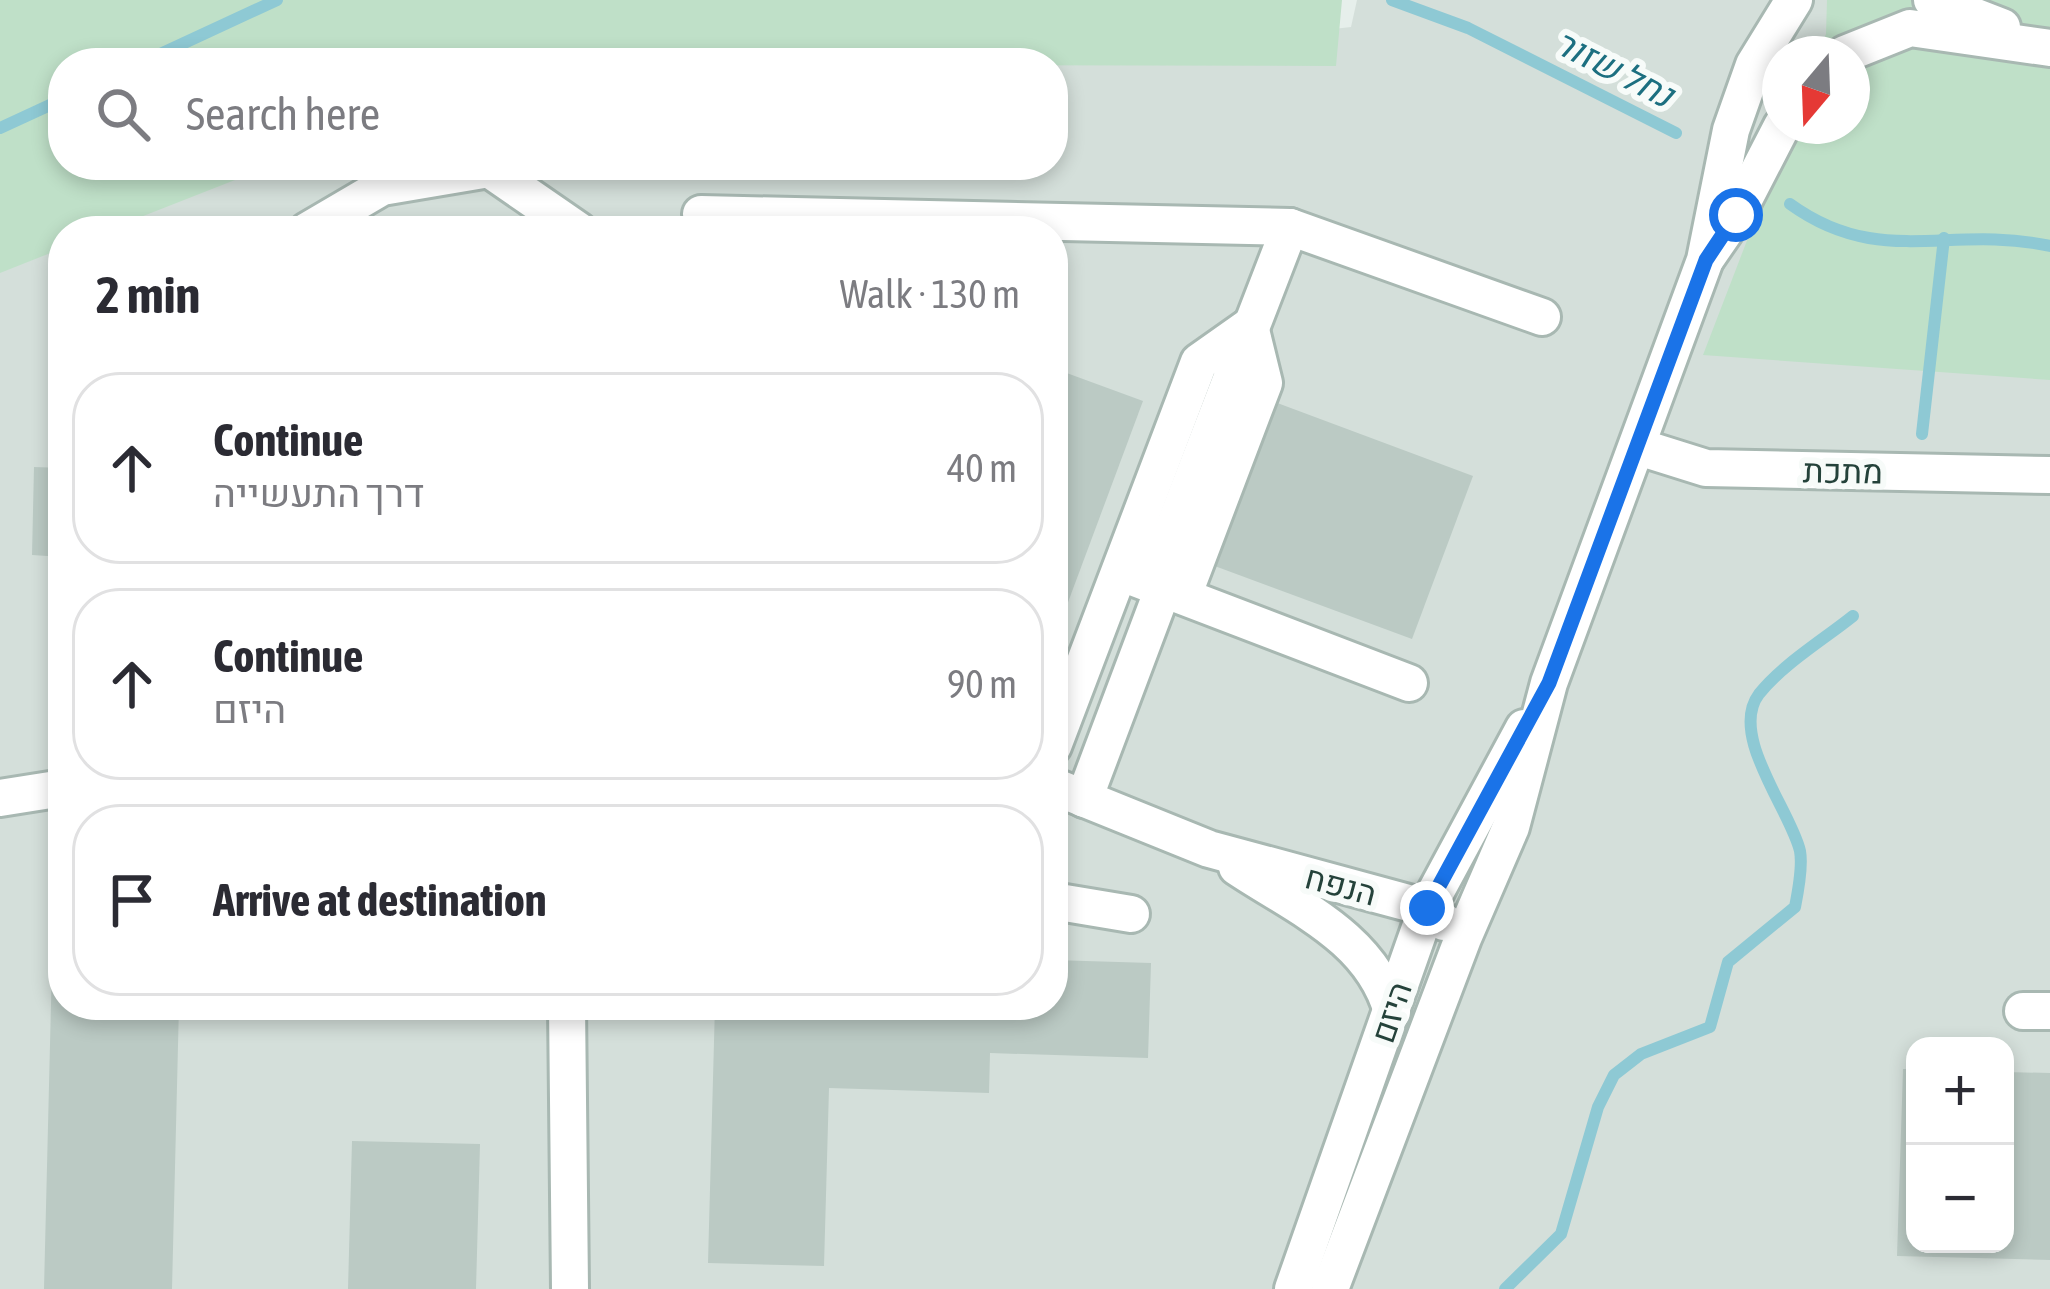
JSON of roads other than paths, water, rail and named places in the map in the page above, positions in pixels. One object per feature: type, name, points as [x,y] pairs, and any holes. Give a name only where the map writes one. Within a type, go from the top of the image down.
[{"type":"street","points":[[1706,260],[1731,130],[1754,65],[1794,0]]},
{"type":"street","points":[[1932,0],[2050,47]]},
{"type":"street","points":[[1870,44],[1910,28],[2050,47]]},
{"type":"street","points":[[1706,260],[1773,144]]},
{"type":"street","points":[[333,216],[382,187],[424,180]]},
{"type":"street","points":[[505,180],[557,216]]},
{"type":"street","points":[[701,214],[792,216]]},
{"type":"street","points":[[1068,222],[1290,227],[1542,317]]},
{"type":"street","points":[[1069,792],[1154,585],[1199,362],[1250,326],[1290,227]]},
{"type":"street","name":"היזם","points":[[1330,1289],[1463,938],[1511,826],[1549,683],[1706,260]]},
{"type":"street","points":[[1068,722],[1154,585],[1264,382],[1250,326]]},
{"type":"street","name":"מתכת","points":[[1639,447],[1706,468],[2050,475]]},
{"type":"street","points":[[1154,585],[1409,683]]},
{"type":"street","name":"היזם","points":[[1293,1289],[1427,908],[1549,683]]},
{"type":"street","points":[[0,798],[48,790]]},
{"type":"street","name":"הנפח","points":[[1069,792],[1209,849],[1427,908],[1463,938]]},
{"type":"street","name":"הנפח","points":[[1209,849],[1355,945],[1385,987],[1392,1012]]},
{"type":"street","points":[[1068,904],[1131,914]]},
{"type":"street","points":[[567,1020],[570,1289]]},
{"type":"waterway","name":"נחל שזור","points":[[173,48],[277,0]]},
{"type":"waterway","name":"נחל שזור","points":[[1392,0],[1468,28],[1676,133]]},
{"type":"waterway","name":"נחל שזור","points":[[0,128],[48,106]]},
{"type":"waterway","name":"נחל שזור","points":[[1790,204],[1823,224],[1854,235],[2050,246]]},
{"type":"waterway","points":[[1922,434],[1944,238]]},
{"type":"waterway","points":[[1505,1289],[1561,1234],[1598,1107],[1614,1075],[1641,1054],[1710,1027],[1728,962],[1795,907],[1800,851],[1756,751],[1751,711],[1759,694],[1780,673],[1853,616]]}]
